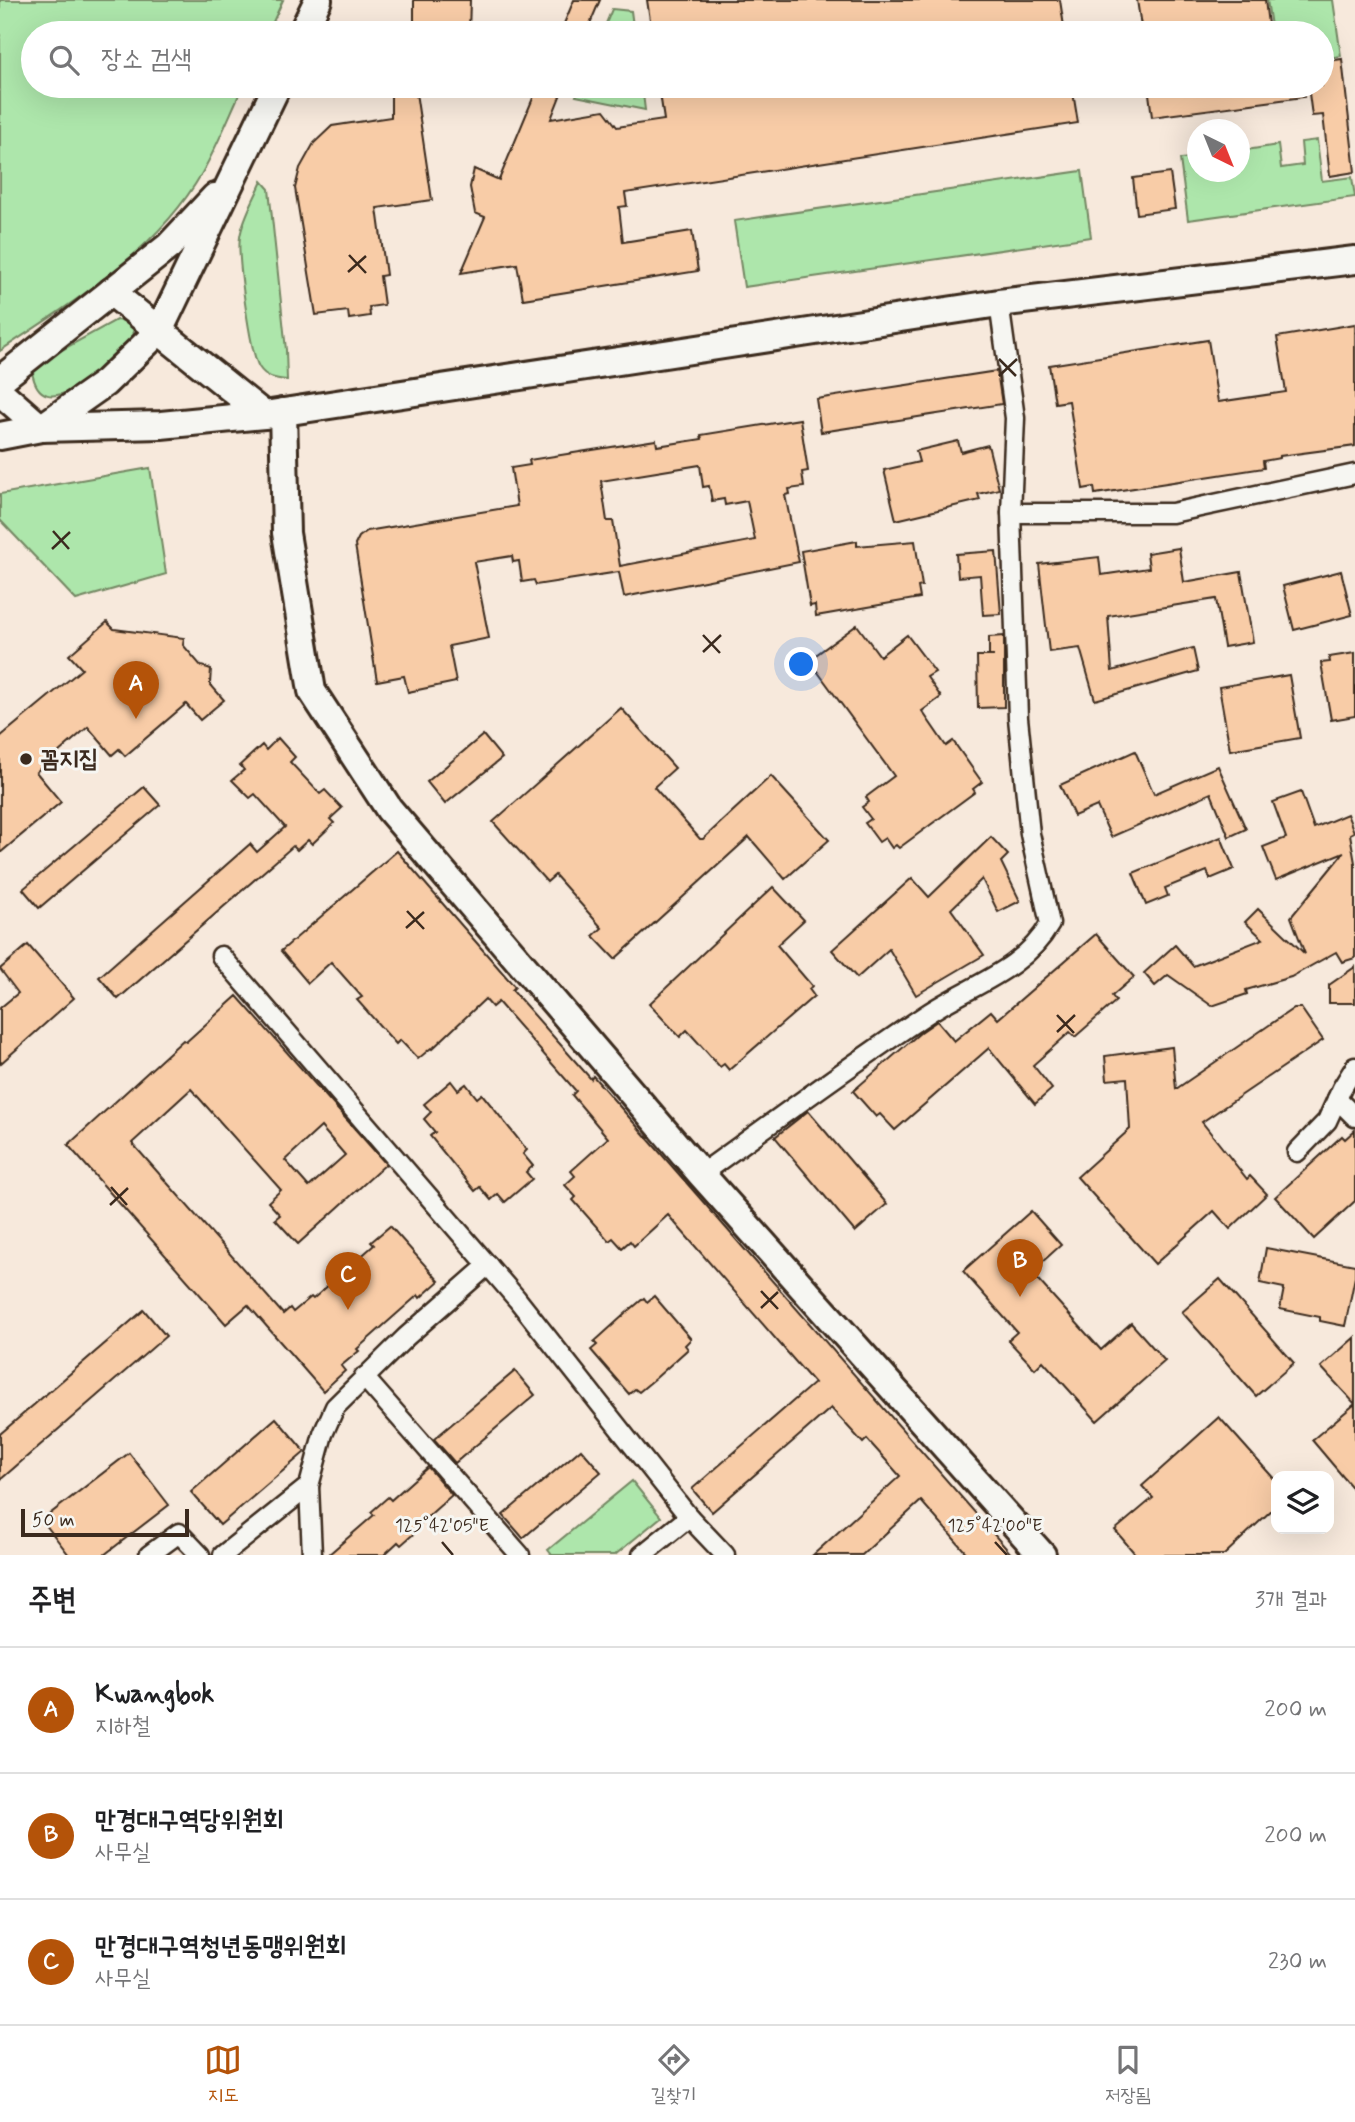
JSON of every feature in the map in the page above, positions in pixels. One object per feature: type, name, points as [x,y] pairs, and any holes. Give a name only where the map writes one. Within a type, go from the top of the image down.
[{"type":"main road","points":[[308,21],[318,0]]},
{"type":"main road","points":[[41,428],[105,383],[159,331],[271,98]]},
{"type":"main road","points":[[0,380],[169,246],[233,178]]},
{"type":"main road","points":[[0,436],[41,428],[161,425],[274,414],[999,303],[1355,260]]},
{"type":"main road","points":[[111,292],[159,331],[274,414],[286,533],[312,691],[389,809],[701,1174],[1042,1555]]},
{"type":"main road","points":[[0,392],[41,428]]},
{"type":"street","points":[[701,1174],[929,1012],[1013,966],[1040,940],[1050,924],[1030,834],[1018,718],[1011,513],[1015,418],[999,303]]},
{"type":"street","points":[[1011,513],[1172,513],[1355,474]]},
{"type":"street","points":[[221,956],[488,1265],[690,1517],[724,1555]]},
{"type":"street","points":[[1297,1153],[1326,1121],[1355,1067]]},
{"type":"street","points":[[1337,1099],[1355,1117]]},
{"type":"street","points":[[312,1555],[309,1486],[323,1434],[335,1407],[364,1377],[488,1265]]},
{"type":"street","points":[[364,1377],[520,1555]]},
{"type":"street","points":[[223,1555],[309,1486]]},
{"type":"street","points":[[642,1555],[690,1517]]},
{"type":"street","points":[[149,1555],[179,1533],[200,1555]]},
{"type":"green space","points":[[0,0],[283,0],[273,21],[21,21],[21,98],[238,98],[202,173],[161,228],[112,273],[0,351]]},
{"type":"green space","points":[[1267,0],[1333,0],[1341,56],[1334,57],[1334,21],[1270,21]]},
{"type":"green space","points":[[612,9],[631,11],[632,21],[607,21]]},
{"type":"green space","points":[[586,98],[644,98],[645,110]]},
{"type":"green space","points":[[1317,140],[1322,181],[1352,177],[1355,197],[1188,220],[1180,159],[1187,158],[1187,182],[1250,182],[1250,149],[1278,145],[1281,168],[1303,165],[1301,142]]},
{"type":"green space","points":[[1082,171],[1091,237],[744,287],[734,221]]},
{"type":"green space","points":[[262,181],[269,189],[287,380],[268,376],[259,367],[248,324],[242,282],[240,237],[246,215]]},
{"type":"green space","points":[[116,320],[126,321],[133,327],[134,337],[96,373],[64,393],[50,395],[39,389],[32,372],[40,362]]},
{"type":"green space","points":[[150,468],[166,574],[76,600],[0,520],[0,494]]},
{"type":"green space","points":[[632,1481],[661,1517],[615,1555],[552,1555],[548,1550]]},
{"type":"building","points":[[414,0],[470,0],[469,21],[414,21]]},
{"type":"building","points":[[574,0],[600,0],[591,21],[565,21]]},
{"type":"building","points":[[647,0],[1060,0],[1063,21],[650,21]]},
{"type":"building","points":[[1137,0],[1265,0],[1268,21],[1140,21]]},
{"type":"building","points":[[1342,59],[1355,172],[1330,176],[1323,115],[1312,116],[1310,98],[1334,98],[1334,60]]},
{"type":"building","points":[[391,98],[417,98],[432,200],[377,208],[386,275],[380,276],[384,305],[369,307],[370,316],[349,319],[348,311],[316,315],[295,188],[300,168],[314,143],[332,126],[391,117]]},
{"type":"building","points":[[533,98],[559,98],[551,119],[604,110],[617,127],[664,120],[661,98],[1074,98],[1078,123],[625,193],[627,206],[619,207],[623,242],[692,231],[698,271],[523,299],[517,264],[461,273],[485,217],[475,213],[470,187],[474,169],[499,180]]},
{"type":"building","points":[[1150,98],[1296,98],[1152,117]]},
{"type":"building","points":[[1170,173],[1175,209],[1137,214],[1133,178]]},
{"type":"building","points":[[1355,324],[1355,446],[1280,456],[1263,461],[1264,468],[1095,494],[1094,487],[1083,489],[1069,401],[1055,403],[1049,365],[1208,340],[1218,402],[1286,392],[1277,337]]},
{"type":"building","points":[[997,371],[1002,404],[821,432],[816,399]]},
{"type":"building","points":[[800,419],[808,471],[802,472],[804,487],[789,489],[790,494],[785,495],[799,562],[624,597],[619,572],[536,585],[534,580],[522,582],[519,561],[513,562],[512,556],[474,562],[489,638],[449,646],[456,682],[408,692],[404,676],[377,681],[355,545],[359,537],[367,531],[517,506],[511,468],[530,465],[529,460],[656,440],[657,446],[702,439],[701,435]],"holes":[[[700,465],[703,487],[709,486],[712,501],[724,499],[725,505],[747,501],[755,540],[620,566],[613,521],[607,521],[601,481]]]},
{"type":"building","points":[[958,441],[961,452],[988,445],[999,489],[978,494],[980,500],[896,520],[884,470],[919,462],[916,451]]},
{"type":"building","points":[[857,541],[857,546],[915,541],[922,586],[918,587],[920,598],[816,616],[815,605],[810,606],[801,551]]},
{"type":"building","points":[[1179,548],[1184,582],[1241,572],[1253,642],[1224,647],[1216,599],[1108,616],[1112,671],[1193,648],[1198,671],[1095,700],[1080,648],[1049,652],[1039,564],[1099,557],[1101,575],[1149,568],[1147,553]]},
{"type":"building","points":[[996,551],[1001,614],[983,615],[980,575],[958,577],[956,554]]},
{"type":"building","points":[[1341,571],[1352,615],[1294,630],[1283,586]]},
{"type":"building","points":[[107,622],[114,629],[184,638],[183,645],[201,666],[211,669],[210,684],[224,700],[200,720],[186,704],[125,756],[119,749],[112,755],[88,727],[36,772],[61,802],[0,853],[0,737],[82,669],[69,655]]},
{"type":"building","points":[[857,625],[880,656],[907,635],[935,672],[927,677],[941,697],[922,711],[946,746],[953,741],[982,782],[973,789],[975,792],[899,848],[896,845],[892,848],[885,838],[879,842],[865,823],[871,819],[862,807],[869,802],[866,797],[894,776],[809,660]]},
{"type":"building","points":[[1004,636],[1004,707],[978,708],[977,656],[989,656],[989,637]]},
{"type":"building","points":[[1355,653],[1355,716],[1331,720],[1321,663],[1330,662],[1329,657]]},
{"type":"building","points":[[1289,675],[1300,738],[1230,750],[1219,687]]},
{"type":"building","points":[[621,708],[675,768],[654,787],[700,839],[771,776],[829,840],[785,879],[749,837],[615,959],[593,936],[602,928],[555,875],[547,882],[493,822]]},
{"type":"building","points":[[483,735],[502,758],[445,804],[427,782]]},
{"type":"building","points":[[278,738],[295,757],[290,762],[320,794],[325,790],[342,808],[330,819],[334,823],[312,844],[308,840],[297,850],[293,846],[118,999],[99,977],[250,844],[257,852],[285,827],[255,794],[250,798],[232,780],[244,770],[240,765],[262,745],[266,750]]},
{"type":"building","points":[[1135,751],[1154,794],[1218,766],[1246,829],[1229,837],[1211,793],[1111,837],[1097,806],[1074,816],[1060,785]]},
{"type":"building","points":[[144,787],[160,805],[39,908],[23,889]]},
{"type":"building","points":[[1301,792],[1314,828],[1347,814],[1354,832],[1350,834],[1355,863],[1355,958],[1342,962],[1336,952],[1291,977],[1246,990],[1247,994],[1212,1006],[1168,975],[1155,986],[1144,973],[1175,945],[1193,966],[1263,939],[1245,922],[1258,909],[1305,954],[1291,917],[1344,852],[1276,880],[1263,847],[1286,838],[1273,802]]},
{"type":"building","points":[[991,837],[1008,855],[1001,862],[1020,901],[998,912],[982,879],[951,909],[984,955],[916,995],[889,949],[857,978],[832,950],[912,878],[929,897]]},
{"type":"building","points":[[1221,837],[1234,869],[1210,879],[1207,871],[1165,888],[1168,896],[1146,905],[1133,873]]},
{"type":"building","points":[[397,851],[515,987],[512,990],[591,1079],[593,1076],[1012,1555],[968,1555],[921,1501],[862,1555],[813,1555],[900,1476],[867,1439],[863,1443],[831,1408],[712,1512],[692,1489],[814,1383],[668,1215],[634,1246],[630,1241],[622,1248],[613,1238],[609,1241],[573,1200],[576,1197],[565,1185],[575,1176],[571,1171],[608,1138],[572,1095],[576,1091],[498,1002],[492,1007],[485,999],[418,1059],[400,1040],[396,1044],[357,1000],[362,997],[331,962],[308,983],[281,951]]},
{"type":"building","points":[[773,887],[804,920],[777,945],[812,986],[809,989],[814,996],[729,1070],[724,1064],[720,1067],[687,1030],[680,1037],[649,1004]]},
{"type":"building","points":[[1096,934],[1134,977],[1112,996],[1116,1001],[1075,1037],[1070,1032],[1033,1065],[1052,1089],[1035,1104],[989,1048],[895,1130],[880,1114],[876,1117],[853,1091],[937,1021],[954,1041],[991,1011],[998,1019]]},
{"type":"building","points":[[28,945],[74,998],[0,1064],[0,1008],[18,993],[0,969]]},
{"type":"building","points":[[1355,967],[1355,1003],[1329,1003],[1329,985]]},
{"type":"building","points":[[237,996],[386,1164],[298,1244],[275,1219],[280,1215],[268,1202],[281,1190],[191,1089],[132,1143],[283,1314],[290,1308],[293,1312],[311,1297],[313,1299],[374,1245],[371,1242],[390,1226],[439,1281],[420,1298],[418,1295],[357,1349],[359,1351],[341,1366],[345,1371],[323,1391],[248,1305],[226,1324],[68,1145],[183,1040],[186,1042]],"holes":[[[321,1127],[345,1155],[309,1187],[285,1160]]]},
{"type":"building","points":[[1294,1008],[1301,1008],[1323,1040],[1202,1122],[1247,1179],[1250,1176],[1267,1194],[1230,1229],[1214,1211],[1155,1264],[1077,1177],[1130,1129],[1127,1078],[1107,1080],[1105,1056],[1172,1047],[1176,1089]]},
{"type":"building","points":[[451,1081],[458,1090],[466,1084],[477,1098],[482,1094],[527,1150],[523,1154],[533,1166],[526,1172],[532,1179],[505,1202],[498,1194],[491,1200],[480,1187],[475,1191],[430,1136],[435,1132],[424,1119],[431,1112],[424,1104]]},
{"type":"building","points":[[808,1111],[887,1204],[855,1232],[775,1137]]},
{"type":"building","points":[[1355,1130],[1355,1201],[1314,1239],[1275,1197],[1342,1136],[1345,1139]]},
{"type":"building","points":[[1031,1211],[1061,1245],[1031,1272],[1101,1350],[1131,1323],[1165,1361],[1097,1421],[1043,1361],[1035,1369],[1008,1340],[1017,1332],[963,1271]]},
{"type":"building","points":[[1266,1248],[1355,1265],[1345,1326],[1320,1321],[1320,1317],[1280,1309],[1284,1288],[1260,1283]]},
{"type":"building","points":[[1220,1279],[1294,1363],[1256,1396],[1182,1312]]},
{"type":"building","points":[[654,1296],[691,1339],[685,1345],[688,1349],[657,1377],[639,1392],[635,1389],[629,1394],[591,1350],[597,1345],[594,1342],[625,1314],[644,1298],[647,1302]]},
{"type":"building","points":[[144,1310],[166,1336],[0,1480],[0,1434]]},
{"type":"building","points":[[1355,1337],[1355,1404],[1321,1367]]},
{"type":"building","points":[[515,1371],[535,1395],[455,1463],[434,1439]]},
{"type":"building","points":[[1355,1404],[1355,1491],[1312,1440]]},
{"type":"building","points":[[1219,1417],[1271,1475],[1271,1511],[1224,1555],[1136,1555],[1115,1530],[1153,1498],[1142,1486]]},
{"type":"building","points":[[276,1418],[305,1452],[220,1525],[191,1492]]},
{"type":"building","points":[[581,1449],[601,1472],[523,1538],[503,1515]]},
{"type":"building","points":[[129,1453],[169,1505],[104,1555],[69,1555],[42,1520]]},
{"type":"building","points":[[428,1467],[452,1495],[415,1528],[418,1530],[401,1545],[398,1542],[384,1555],[328,1555],[374,1515],[371,1512],[388,1497],[391,1500]]},
{"type":"place","name":"Kwangbok","points":[[136,719]]},
{"type":"place","name":"꼼지집","points":[[26,759]]},
{"type":"place","name":"만경대구역당위원회","points":[[1020,1297]]},
{"type":"place","name":"만경대구역청년동맹위원회","points":[[348,1310]]}]
